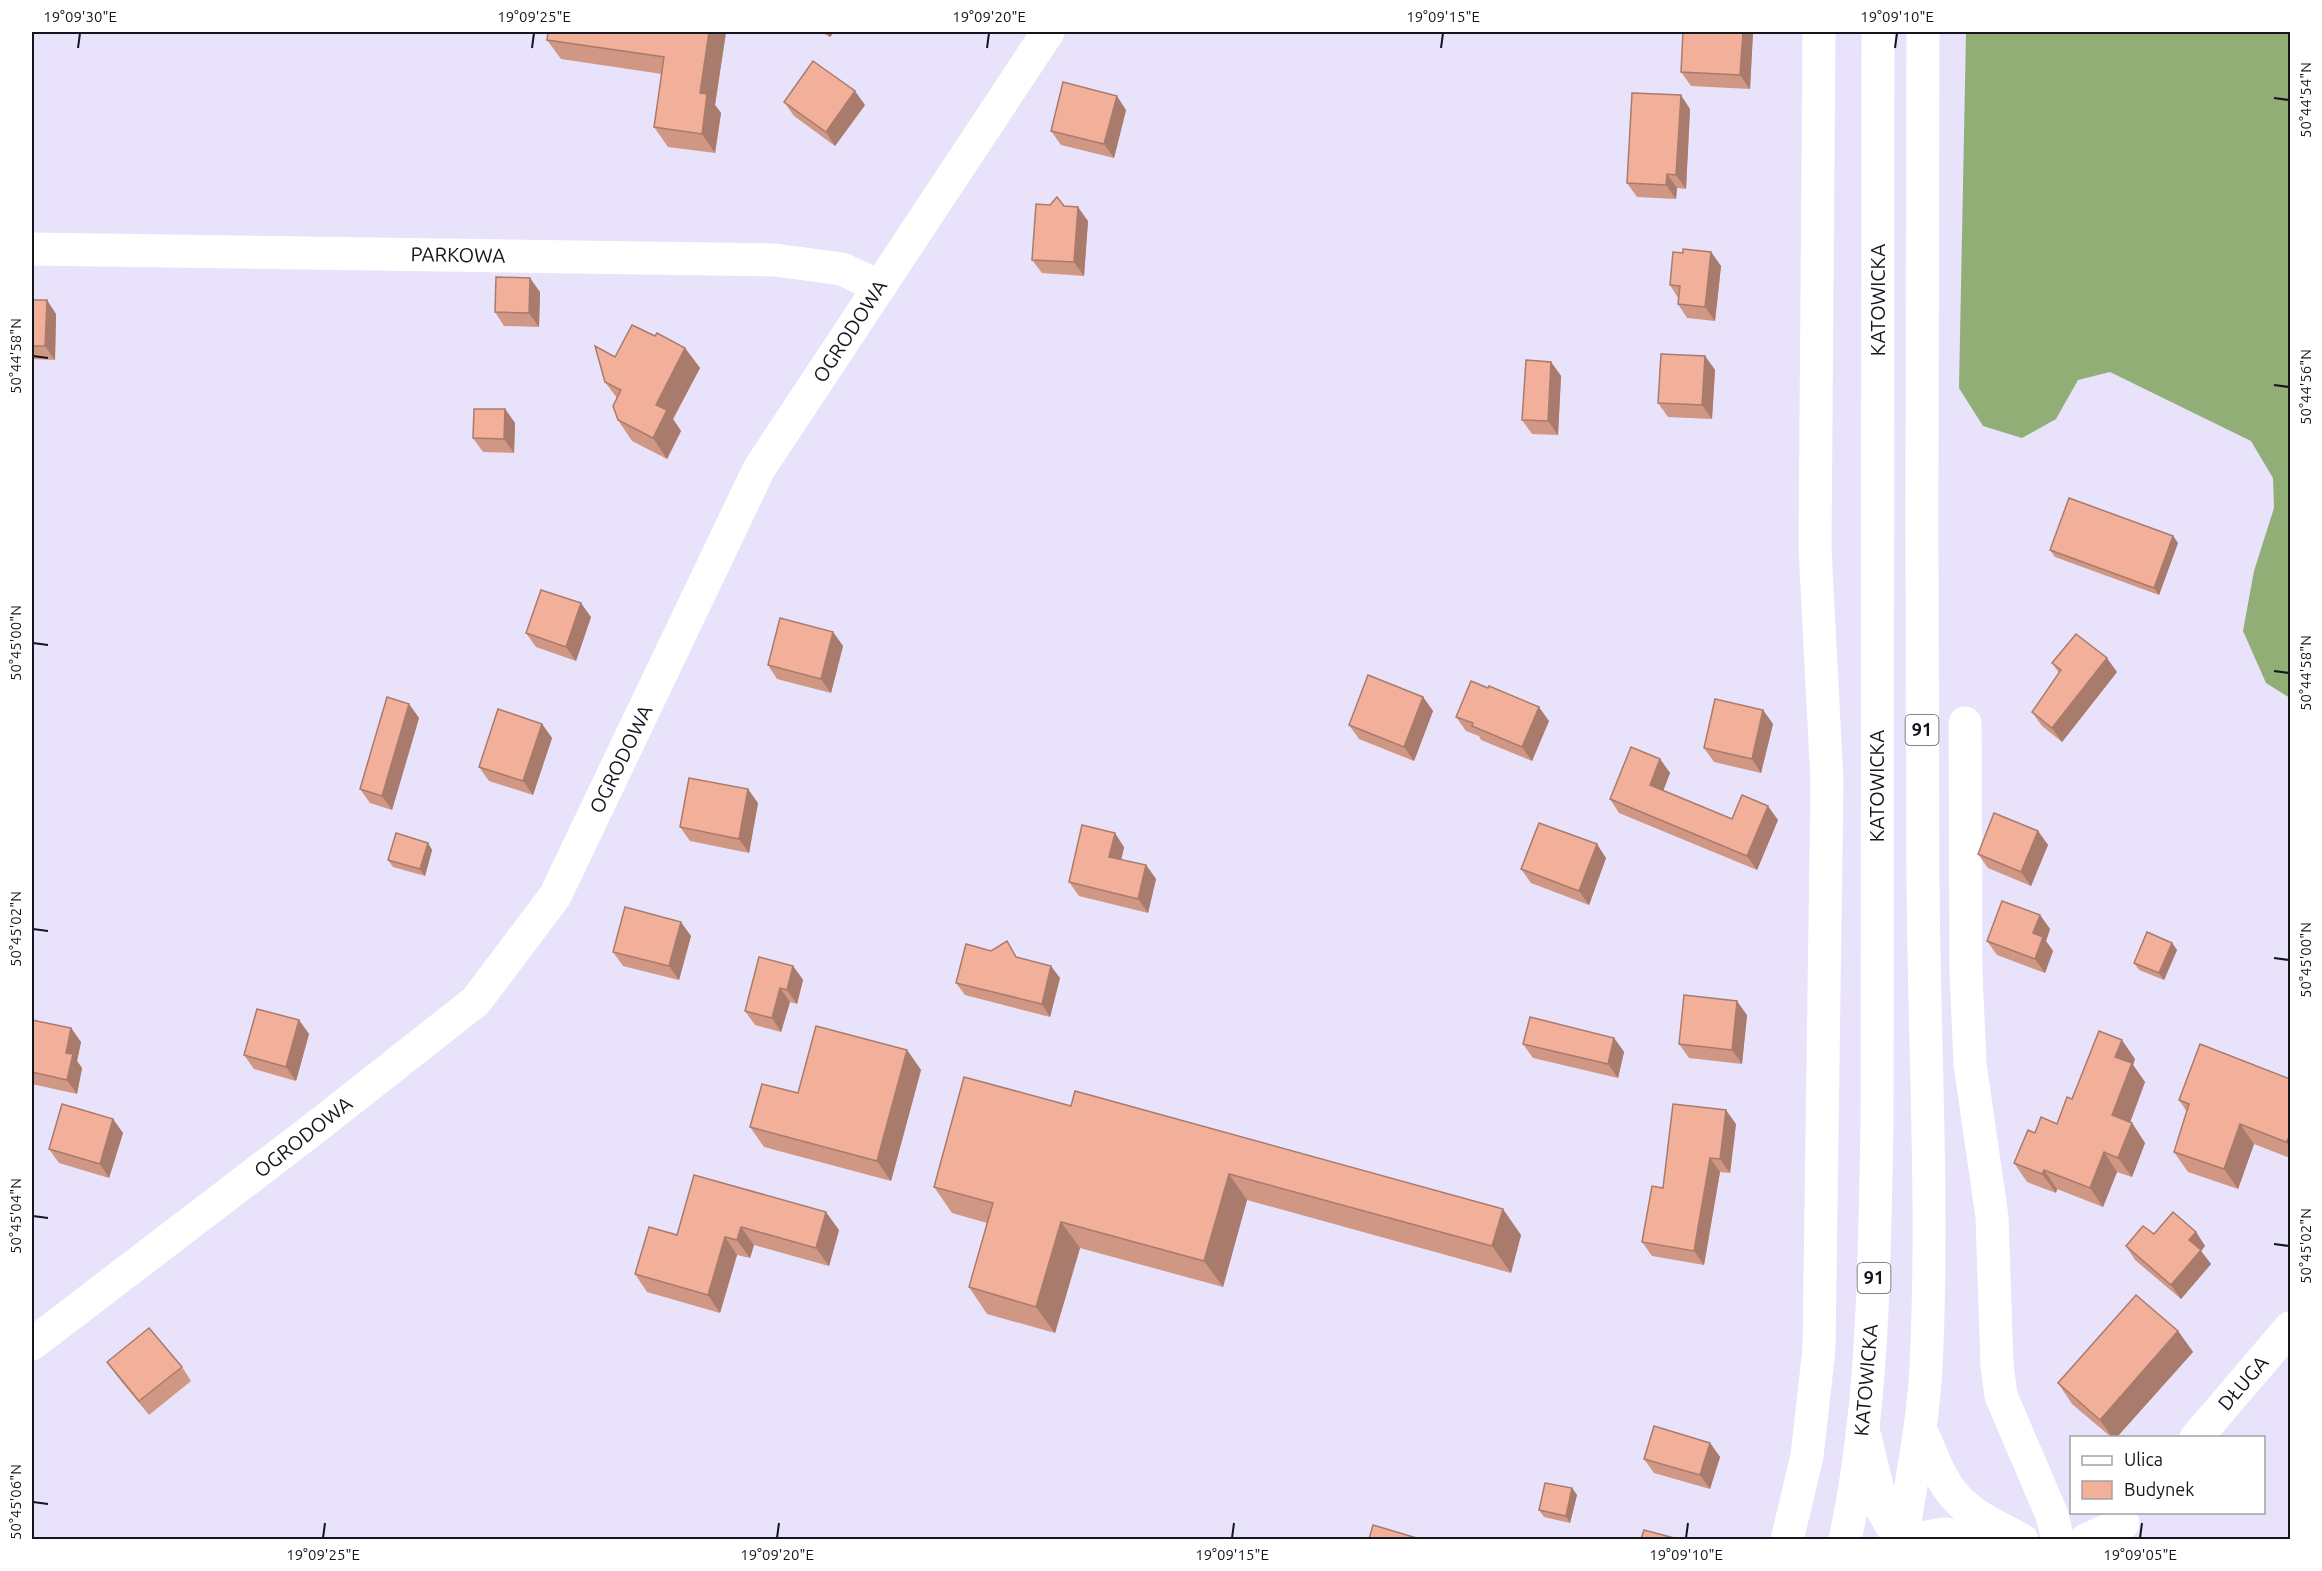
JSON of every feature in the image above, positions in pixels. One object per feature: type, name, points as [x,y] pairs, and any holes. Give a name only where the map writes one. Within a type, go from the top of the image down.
[{"type":"street","name":"OGRODOWA","points":[[32,1344],[316,1127],[476,1001],[555,896],[759,469],[1048,32]]},
{"type":"street","points":[[1787,1539],[1807,1456],[1819,1348],[1827,781],[1815,549],[1819,32]]},
{"type":"street","name":"KATOWICKA","points":[[1845,1539],[1863,1427],[1872,1328],[1877,1128],[1878,32]]},
{"type":"street","name":"91","points":[[1901,1539],[1920,1428],[1926,1369],[1929,1224],[1921,652],[1923,32]]},
{"type":"street","name":"PARKOWA","points":[[32,249],[776,260],[842,269],[880,287]]},
{"type":"street","points":[[1965,723],[1966,973],[1970,1064],[1992,1217],[1997,1365],[2001,1396],[2052,1515],[2058,1539]]},
{"type":"street","name":"DŁUGA","points":[[2197,1436],[2290,1328]]},
{"type":"street","points":[[1863,1427],[1883,1511],[1901,1539]]},
{"type":"street","points":[[1920,1428],[1944,1480],[1960,1502],[1983,1519],[2022,1539]]},
{"type":"street","points":[[2086,1539],[2121,1525]]},
{"type":"street","points":[[1910,1539],[1943,1534],[2003,1539]]},
{"type":"green space","points":[[1966,32],[2290,32],[2290,698],[2266,683],[2243,631],[2254,571],[2274,508],[2273,478],[2251,441],[2110,372],[2078,380],[2056,419],[2022,438],[1983,426],[1959,388]]},
{"type":"building","points":[[548,32],[709,32],[700,93],[707,94],[702,134],[654,127],[664,57],[547,40]]},
{"type":"building","points":[[1683,32],[1743,32],[1740,75],[1681,72]]},
{"type":"building","points":[[813,61],[855,91],[826,132],[784,102]]},
{"type":"building","points":[[1063,82],[1117,96],[1104,144],[1051,131]]},
{"type":"building","points":[[1632,93],[1681,95],[1676,175],[1667,174],[1666,185],[1627,183]]},
{"type":"building","points":[[1057,197],[1064,206],[1078,207],[1074,262],[1032,260],[1036,204],[1050,205]]},
{"type":"building","points":[[1683,249],[1711,252],[1705,307],[1678,304],[1680,286],[1670,285],[1673,252],[1683,253]]},
{"type":"building","points":[[496,277],[530,278],[529,313],[495,312]]},
{"type":"building","points":[[32,300],[47,300],[45,346],[32,346]]},
{"type":"building","points":[[632,325],[655,336],[657,333],[685,348],[656,405],[667,410],[653,438],[618,420],[613,406],[621,390],[605,382],[595,346],[615,357]]},
{"type":"building","points":[[1661,354],[1705,356],[1702,405],[1658,403]]},
{"type":"building","points":[[1526,360],[1551,362],[1548,421],[1522,420]]},
{"type":"building","points":[[474,409],[505,409],[504,439],[473,438]]},
{"type":"building","points":[[2069,498],[2173,536],[2154,588],[2050,550]]},
{"type":"building","points":[[541,590],[581,603],[566,647],[526,633]]},
{"type":"building","points":[[780,618],[833,632],[821,679],[768,665]]},
{"type":"building","points":[[2076,634],[2107,658],[2052,728],[2032,712],[2061,670],[2052,663]]},
{"type":"building","points":[[1368,675],[1423,697],[1404,747],[1349,725]]},
{"type":"building","points":[[1471,681],[1539,707],[1522,747],[1456,717]]},
{"type":"building","points":[[387,697],[409,704],[382,796],[360,789]]},
{"type":"building","points":[[1715,699],[1763,710],[1752,759],[1704,748]]},
{"type":"building","points":[[498,709],[542,724],[523,781],[479,767]]},
{"type":"building","points":[[1631,747],[1660,759],[1650,785],[1732,819],[1742,795],[1768,806],[1747,856],[1610,799]]},
{"type":"building","points":[[689,778],[748,789],[739,839],[680,827]]},
{"type":"building","points":[[1994,813],[2038,831],[2021,872],[1978,854]]},
{"type":"building","points":[[1539,823],[1597,844],[1579,891],[1521,869]]},
{"type":"building","points":[[1082,825],[1115,833],[1109,857],[1146,865],[1138,899],[1069,882]]},
{"type":"building","points":[[396,833],[428,843],[420,869],[388,860]]},
{"type":"building","points":[[2002,901],[2040,915],[2033,933],[2043,937],[2035,959],[1987,941]]},
{"type":"building","points":[[625,907],[681,922],[669,966],[613,952]]},
{"type":"building","points":[[2147,932],[2172,943],[2159,973],[2134,963]]},
{"type":"building","points":[[1007,941],[1016,957],[1051,966],[1042,1004],[956,983],[966,944],[991,951]]},
{"type":"building","points":[[759,957],[793,966],[787,990],[780,988],[772,1018],[745,1011]]},
{"type":"building","points":[[1684,995],[1737,1001],[1732,1050],[1679,1044]]},
{"type":"building","points":[[257,1009],[299,1020],[286,1067],[244,1055]]},
{"type":"building","points":[[1530,1017],[1614,1038],[1608,1064],[1523,1044]]},
{"type":"building","points":[[32,1020],[71,1028],[66,1053],[73,1054],[67,1080],[32,1072]]},
{"type":"building","points":[[816,1026],[907,1050],[877,1161],[750,1127],[762,1084],[798,1093]]},
{"type":"building","points":[[2099,1031],[2122,1040],[2115,1057],[2132,1063],[2112,1115],[2132,1123],[2118,1158],[2104,1152],[2090,1188],[2044,1170],[2042,1174],[2014,1163],[2028,1130],[2035,1133],[2041,1117],[2057,1124],[2067,1097],[2072,1099]]},
{"type":"building","points":[[2200,1044],[2290,1079],[2290,1136],[2286,1142],[2240,1124],[2224,1169],[2174,1152],[2189,1104],[2179,1100]]},
{"type":"building","points":[[964,1077],[1071,1106],[1075,1091],[1503,1209],[1492,1246],[1229,1174],[1204,1261],[1061,1222],[1036,1307],[969,1287],[993,1203],[934,1187]]},
{"type":"building","points":[[62,1104],[113,1119],[100,1164],[49,1149]]},
{"type":"building","points":[[1673,1104],[1726,1110],[1720,1159],[1710,1158],[1694,1251],[1642,1242],[1652,1186],[1663,1188]]},
{"type":"building","points":[[694,1175],[826,1212],[816,1248],[741,1227],[737,1240],[725,1237],[708,1295],[635,1274],[649,1227],[677,1235]]},
{"type":"building","points":[[2173,1212],[2196,1232],[2189,1240],[2201,1250],[2171,1285],[2126,1246],[2143,1226],[2154,1234]]},
{"type":"building","points":[[2136,1295],[2178,1331],[2100,1420],[2058,1383]]},
{"type":"building","points":[[149,1328],[182,1367],[139,1401],[107,1362]]},
{"type":"building","points":[[1654,1426],[1710,1443],[1700,1475],[1644,1459]]},
{"type":"building","points":[[1545,1483],[1572,1488],[1566,1516],[1539,1510]]},
{"type":"building","points":[[1373,1525],[1420,1539],[1369,1539]]},
{"type":"building","points":[[1644,1530],[1678,1539],[1641,1539]]}]
